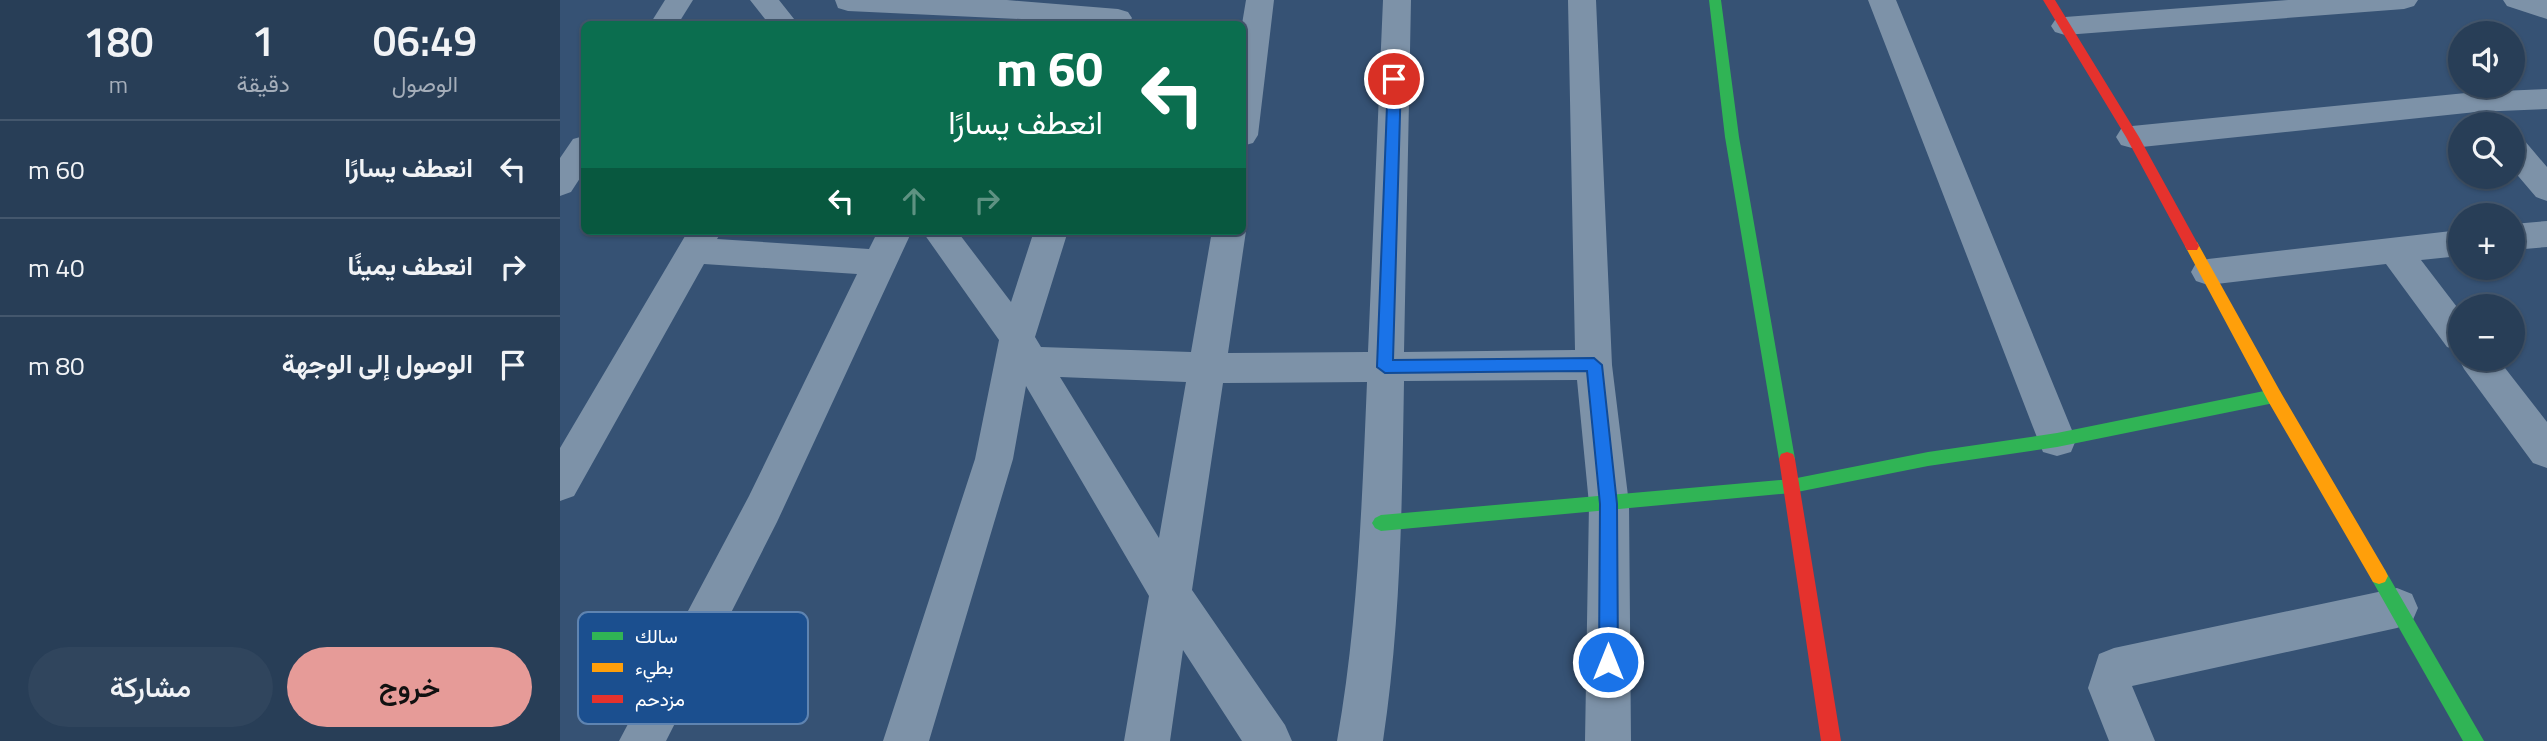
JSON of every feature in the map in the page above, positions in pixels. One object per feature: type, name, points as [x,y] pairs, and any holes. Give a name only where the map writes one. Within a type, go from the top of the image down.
[{"type":"street","points":[[666,21],[680,0]]},
{"type":"street","points":[[764,0],[782,21]]},
{"type":"street","points":[[1246,105],[1260,0]]},
{"type":"street","points":[[1360,741],[1372,667],[1381,523],[1397,0]]},
{"type":"street","points":[[1582,0],[1594,365],[1609,504],[1608,741]]},
{"type":"street","points":[[1715,0],[1748,242],[1792,486],[1831,741]]},
{"type":"street","points":[[1882,0],[2057,440]]},
{"type":"street","points":[[2049,0],[2132,137],[2274,396],[2474,741]]},
{"type":"street","points":[[2065,26],[2404,0]]},
{"type":"street","points":[[2517,0],[2547,10]]},
{"type":"street","points":[[832,21],[848,1],[1119,14]]},
{"type":"street","points":[[2489,112],[2547,99]]},
{"type":"street","points":[[2132,137],[2448,116]]},
{"type":"street","points":[[560,184],[581,152]]},
{"type":"street","points":[[2525,162],[2547,189]]},
{"type":"street","points":[[2525,236],[2547,234]]},
{"type":"street","points":[[942,235],[1024,349],[1172,596],[1269,741]]},
{"type":"street","points":[[906,741],[995,459],[1050,235]]},
{"type":"street","points":[[1147,741],[1209,368],[1227,235]]},
{"type":"street","points":[[560,484],[700,241],[887,247],[763,509],[709,612]]},
{"type":"street","points":[[2208,272],[2448,244]]},
{"type":"street","points":[[2395,251],[2448,321]]},
{"type":"street","points":[[1024,349],[1209,368],[1594,365]]},
{"type":"street","points":[[2486,371],[2547,451]]},
{"type":"street","points":[[1381,523],[1792,486],[1928,459],[2057,440],[2274,396]]},
{"type":"street","points":[[2132,741],[2110,688],[2114,669],[2398,608]]},
{"type":"street","points":[[642,741],[651,724]]},
{"type":"traffic: fast","points":[[1715,0],[1732,137],[1787,459]]},
{"type":"traffic: fast","points":[[1381,523],[1792,486],[1928,459],[2057,440],[2274,396]]},
{"type":"traffic: fast","points":[[2379,576],[2474,741]]},
{"type":"traffic: slow","points":[[2192,246],[2274,396],[2379,576]]},
{"type":"traffic: jam","points":[[2049,0],[2132,137],[2192,246]]},
{"type":"traffic: jam","points":[[1787,459],[1831,741]]},
{"type":"route","points":[[1394,79],[1385,367],[1594,365],[1609,504],[1608,662]]}]
